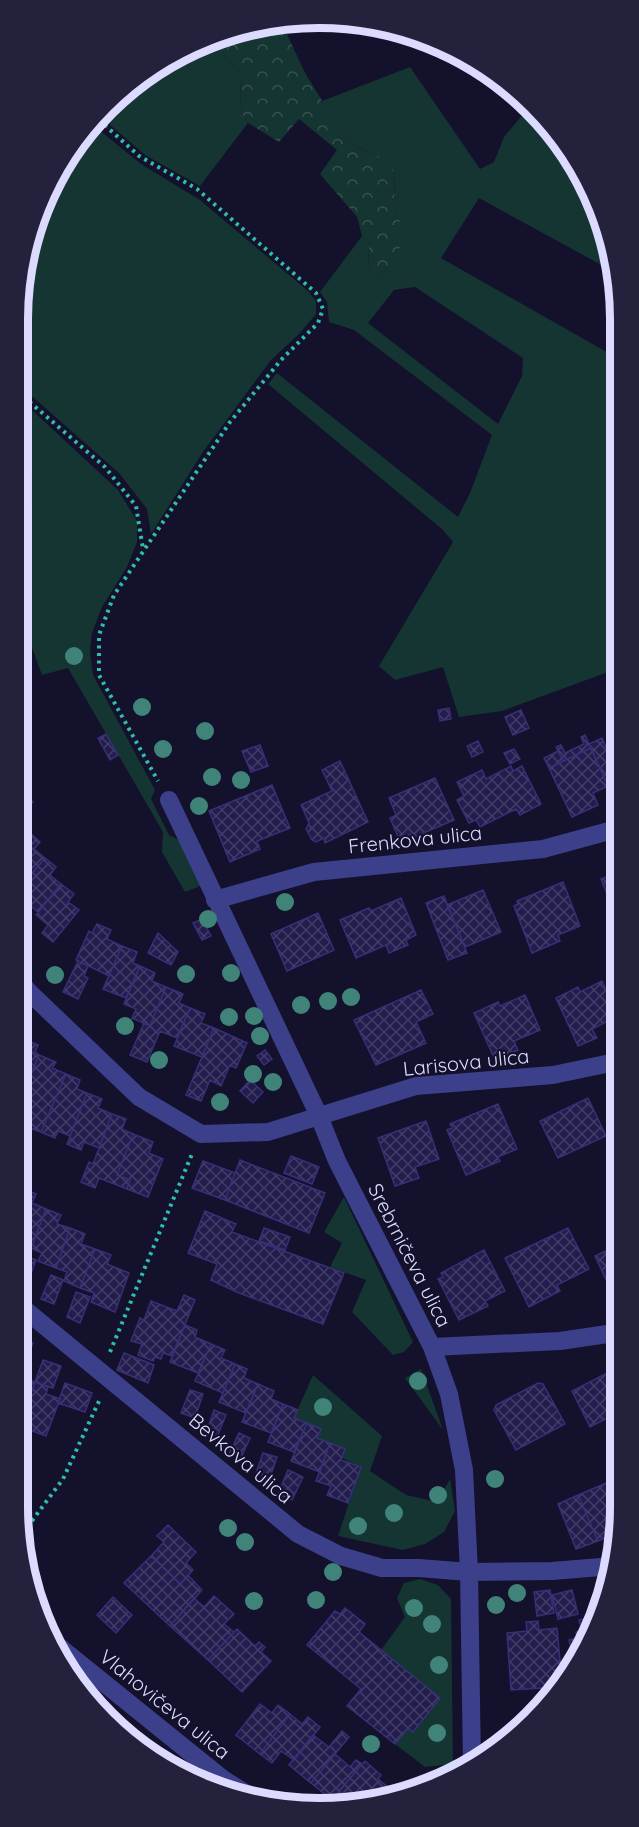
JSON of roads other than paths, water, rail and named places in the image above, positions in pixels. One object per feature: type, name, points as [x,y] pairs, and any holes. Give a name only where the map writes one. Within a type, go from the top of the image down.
[{"type":"street","name":"Srebrničeva ulica","points":[[169,800],[319,1116],[337,1161],[432,1347],[449,1394],[464,1470],[469,1572],[472,1755]]},
{"type":"street","name":"Frenkova ulica","points":[[215,900],[314,872],[543,849],[610,831]]},
{"type":"street","name":"Larisova ulica","points":[[28,990],[139,1097],[201,1134],[268,1132],[416,1086],[553,1075],[610,1063]]},
{"type":"street","name":"Bevkova ulica","points":[[28,1312],[298,1534],[342,1556],[382,1568],[469,1572],[552,1571],[604,1567]]},
{"type":"street","points":[[432,1347],[560,1341],[610,1334]]},
{"type":"street","name":"Vlahovičeva ulica","points":[[67,1653],[232,1785]]}]
